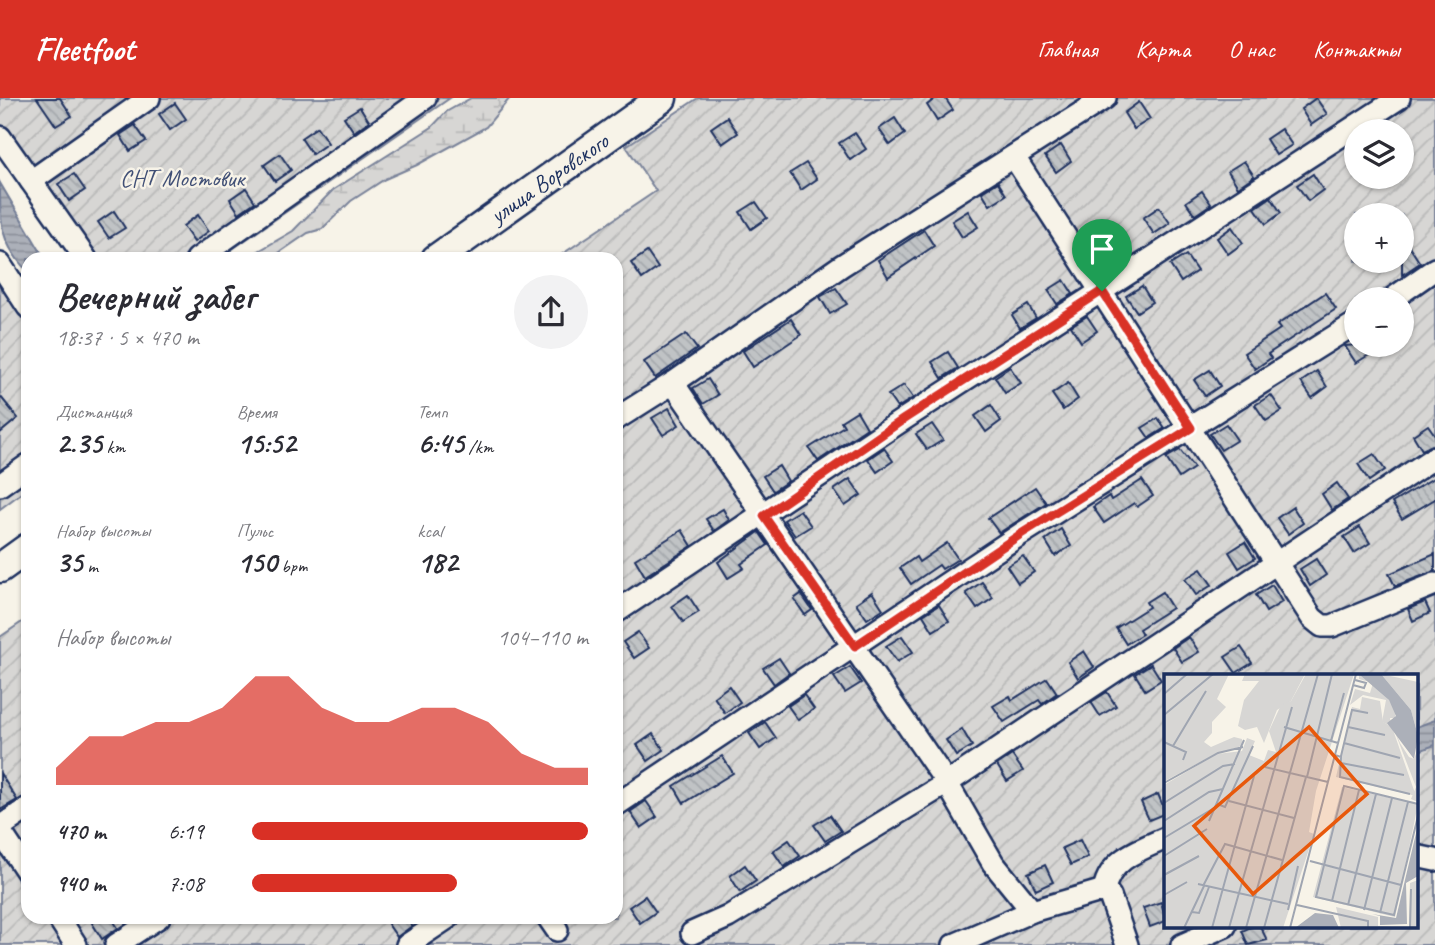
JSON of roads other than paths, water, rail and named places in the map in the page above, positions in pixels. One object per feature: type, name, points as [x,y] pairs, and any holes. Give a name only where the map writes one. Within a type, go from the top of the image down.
[{"type":"main road","name":"улица Воровского","points":[[446,252],[662,98]]},
{"type":"main road","points":[[0,568],[21,553]]},
{"type":"lane","points":[[31,181],[149,98]]},
{"type":"lane","points":[[207,252],[425,98]]},
{"type":"lane","points":[[623,415],[841,266],[1105,98]]},
{"type":"lane","points":[[623,607],[764,516],[904,419],[1399,98]]},
{"type":"lane","points":[[0,138],[81,252]]},
{"type":"lane","points":[[1014,157],[1312,618],[1321,626],[1332,626],[1435,584]]},
{"type":"lane","points":[[0,264],[21,296]]},
{"type":"lane","points":[[1409,287],[1435,269]]},
{"type":"lane","points":[[623,800],[1021,534],[1344,331]]},
{"type":"lane","points":[[673,383],[947,783],[993,863],[1032,911]]},
{"type":"lane","points":[[692,933],[728,917],[947,783],[1435,457]]},
{"type":"lane","points":[[0,485],[21,470]]},
{"type":"lane","points":[[21,813],[0,829],[21,862]]},
{"type":"lane","points":[[1104,890],[1106,877],[1116,865],[1134,852],[1164,839]]},
{"type":"lane","points":[[954,945],[1032,911],[1104,890]]},
{"type":"lane","points":[[1104,890],[1110,896],[1127,945]]},
{"type":"lane","points":[[62,924],[76,945]]},
{"type":"lane","points":[[116,945],[148,924]]},
{"type":"lane","points":[[407,945],[438,924]]},
{"type":"lane","points":[[1182,945],[1220,928]]},
{"type":"park label","name":"СНТ Мостовик","points":[[182,178]]}]
